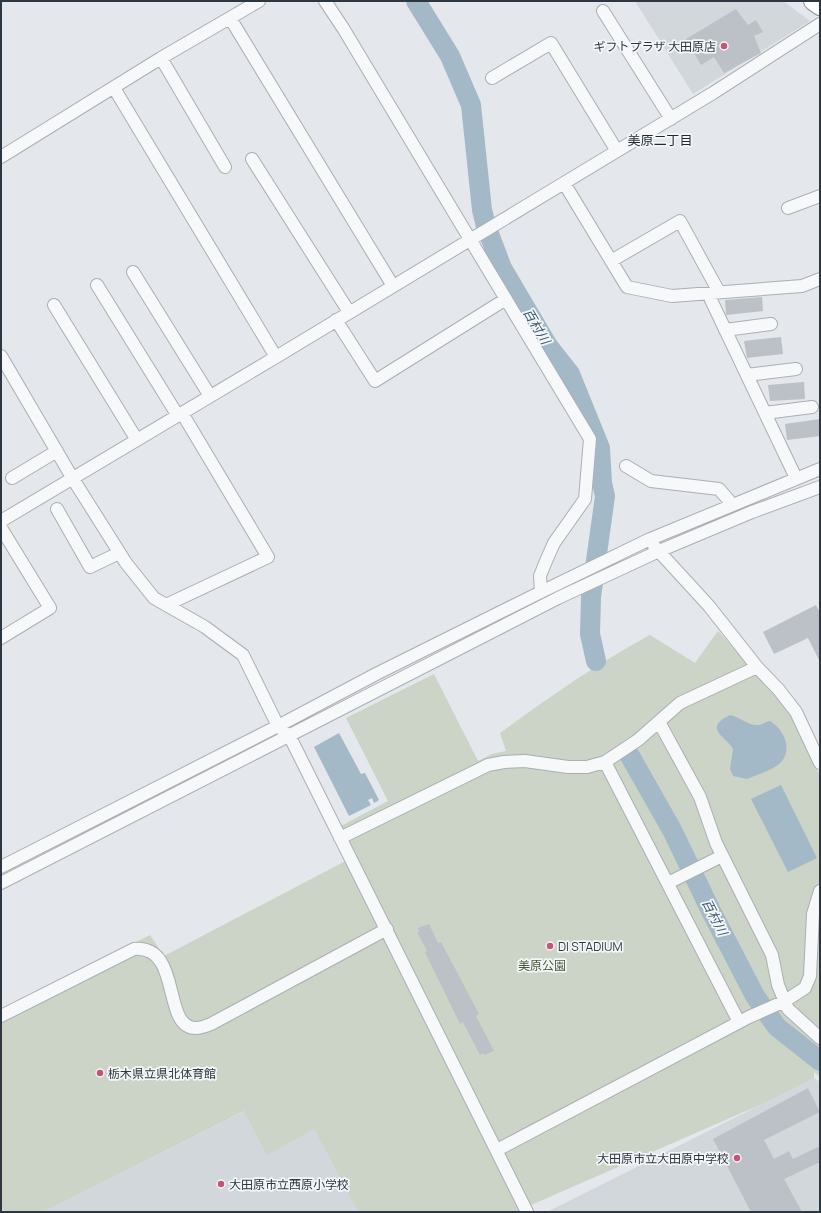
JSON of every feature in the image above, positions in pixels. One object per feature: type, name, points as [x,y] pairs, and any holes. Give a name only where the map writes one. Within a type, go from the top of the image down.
[{"type":"highway","points":[[813,1],[820,6]]},
{"type":"street","points":[[1,157],[161,58],[259,1]]},
{"type":"street","points":[[325,1],[474,237],[506,299],[590,439],[585,499],[554,543],[548,555],[540,576],[540,592]]},
{"type":"street","points":[[603,11],[671,119]]},
{"type":"street","points":[[230,18],[392,286]]},
{"type":"street","points":[[1,520],[180,415],[671,119],[820,24]]},
{"type":"street","points":[[492,78],[551,43],[617,151]]},
{"type":"street","points":[[161,58],[225,167]]},
{"type":"street","points":[[114,88],[276,357]]},
{"type":"street","points":[[252,159],[350,312]]},
{"type":"street","points":[[564,183],[627,287],[672,296],[715,296],[802,286],[820,279]]},
{"type":"street","points":[[788,208],[820,196]]},
{"type":"street","points":[[611,261],[680,221],[715,296],[725,330],[796,478]]},
{"type":"street","points":[[133,272],[210,396]]},
{"type":"street","points":[[97,285],[268,557],[166,605]]},
{"type":"street","points":[[336,320],[375,380],[506,299]]},
{"type":"street","points":[[54,305],[137,440]]},
{"type":"street","points":[[725,330],[771,324]]},
{"type":"street","points":[[1,356],[56,451],[119,553],[154,598],[205,627],[243,655],[278,726],[290,737],[527,1212]]},
{"type":"street","points":[[747,375],[796,369]]},
{"type":"street","points":[[765,414],[812,407]]},
{"type":"street","points":[[12,478],[56,451]]},
{"type":"street","points":[[626,466],[651,481],[719,489],[732,504]]},
{"type":"street","points":[[1,867],[278,726],[378,673],[603,561],[732,504],[820,469]]},
{"type":"street","points":[[1,883],[580,588],[752,512],[820,486]]},
{"type":"street","points":[[56,509],[90,567],[119,553]]},
{"type":"street","points":[[1,528],[50,608],[1,638]]},
{"type":"street","points":[[648,540],[709,606],[757,667],[779,690],[796,712],[820,763]]},
{"type":"street","points":[[340,838],[488,765],[504,762],[525,761],[568,767],[587,767],[606,762],[638,740],[680,704],[757,667]]},
{"type":"street","points":[[659,722],[700,797],[722,856],[772,955],[778,985],[788,1009],[820,1038]]},
{"type":"street","points":[[606,762],[672,881],[744,1020]]},
{"type":"street","points":[[672,881],[722,856]]},
{"type":"street","points":[[497,1150],[744,1020],[785,1001],[806,988],[810,976],[813,914],[820,891]]},
{"type":"street","points":[[1,1016],[134,949],[142,949],[150,951],[161,962],[179,1018],[186,1025],[195,1028],[211,1024],[387,929]]},
{"type":"shaded area","points":[[635,1],[783,1],[810,21],[693,94]]},
{"type":"shaded area","name":"大田原市立大田原中学校","points":[[814,1078],[820,1082],[820,1212],[547,1212]]},
{"type":"shaded area","name":"大田原市立西原小学校","points":[[245,1111],[314,1129],[358,1212],[43,1212]]},
{"type":"green space","name":"美原公園","points":[[718,631],[770,688],[791,714],[820,775],[820,1077],[814,1072],[814,1078],[762,1104],[515,1212],[358,1212],[314,1129],[267,1155],[244,1111],[43,1212],[4,1212],[1,1207],[1,1009],[150,935],[164,956],[357,855],[341,826],[388,801],[346,718],[434,674],[478,761],[492,754],[506,751],[500,733],[574,681],[611,657],[650,635],[695,663]]},
{"type":"water","points":[[730,715],[753,725],[760,725],[770,721],[779,729],[785,741],[786,753],[779,764],[768,771],[747,779],[733,776],[730,769],[733,749],[718,732],[717,728],[718,724],[722,720]]},
{"type":"water","points":[[339,733],[361,774],[365,773],[379,800],[374,803],[372,798],[368,800],[371,805],[349,816],[314,747]]},
{"type":"water","points":[[781,785],[817,858],[788,872],[751,799]]},
{"type":"building","name":"ギフトプラザ 大田原店","points":[[736,9],[748,25],[756,20],[763,32],[754,36],[761,53],[724,73],[714,57],[701,65],[686,39]]},
{"type":"building","points":[[762,297],[763,311],[726,315],[725,300]]},
{"type":"building","points":[[781,337],[783,354],[747,358],[744,341]]},
{"type":"building","points":[[804,382],[805,399],[770,401],[768,385]]},
{"type":"building","points":[[820,419],[820,436],[787,440],[785,424]]},
{"type":"building","points":[[816,605],[820,613],[820,662],[808,638],[774,654],[763,632]]},
{"type":"building","points":[[429,924],[438,943],[441,942],[479,1014],[476,1016],[494,1051],[480,1055],[463,1022],[460,1024],[425,952],[427,951],[417,932],[419,932],[418,928]]},
{"type":"building","points":[[808,1088],[820,1112],[764,1140],[774,1159],[789,1151],[793,1159],[820,1146],[820,1162],[784,1179],[802,1212],[751,1212],[713,1139]]},
{"type":"waterway","name":"百村川","points":[[416,1],[450,56],[471,105],[482,210],[486,226],[502,268],[548,346],[570,374],[600,448],[602,483],[605,496],[591,597],[590,634],[596,661]]},
{"type":"waterway","name":"百村川","points":[[630,756],[672,830],[711,911],[755,996],[777,1027],[820,1061]]},
{"type":"place","name":"ギフトプラザ 大田原店","points":[[724,46]]},
{"type":"place","name":"DI STADIUM","points":[[550,946]]},
{"type":"place","name":"栃木県立県北体育館","points":[[100,1073]]},
{"type":"place","name":"大田原市立大田原中学校","points":[[737,1158]]},
{"type":"place","name":"大田原市立西原小学校","points":[[221,1184]]},
{"type":"district","name":"美原二丁目","points":[[660,140]]}]
